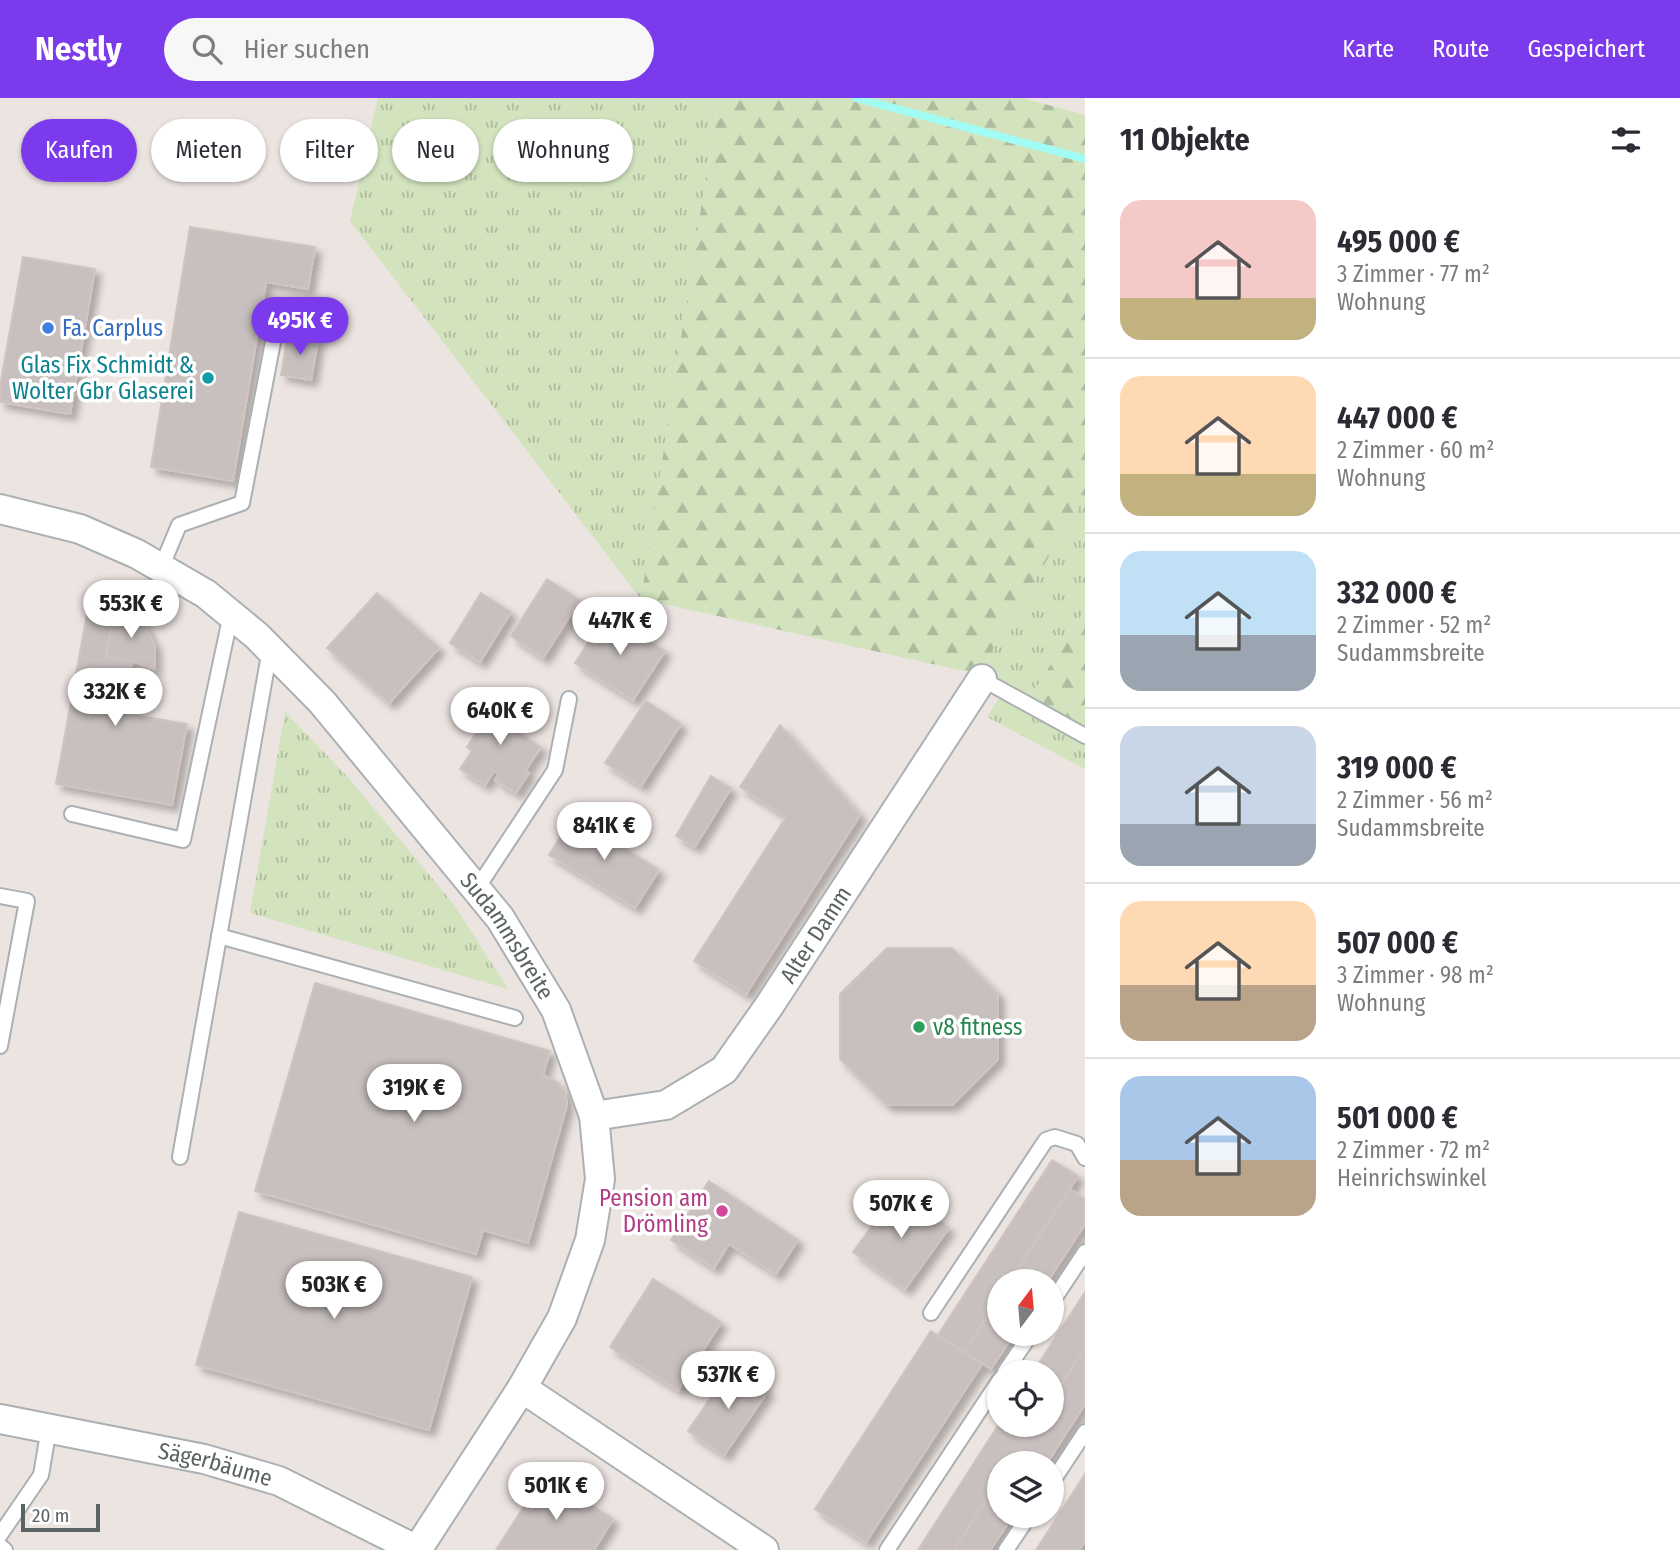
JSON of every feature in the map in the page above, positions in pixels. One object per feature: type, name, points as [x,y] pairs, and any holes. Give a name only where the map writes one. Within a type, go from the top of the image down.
[{"type":"street","name":"Sudammsbreite","points":[[0,509],[80,529],[137,554],[206,594],[270,649],[322,702],[499,918],[556,1010],[594,1116],[600,1180],[590,1240],[562,1318],[522,1388],[417,1550]]},
{"type":"street","name":"Alter Damm","points":[[594,1116],[666,1105],[724,1070],[769,1006],[982,679]]},
{"type":"street","points":[[522,1388],[764,1550]]},
{"type":"street","name":"Sägerbäume","points":[[0,1419],[204,1459],[279,1481],[417,1550]]},
{"type":"lane","points":[[162,568],[179,525],[242,503],[278,316]]},
{"type":"lane","points":[[72,814],[183,840],[231,614]]},
{"type":"lane","points":[[180,1157],[270,649]]},
{"type":"lane","points":[[982,679],[1085,736]]},
{"type":"lane","points":[[476,890],[555,770],[569,699]]},
{"type":"lane","points":[[0,896],[27,901],[0,1046]]},
{"type":"lane","points":[[219,936],[515,1018]]},
{"type":"lane","points":[[931,1313],[1046,1140],[1055,1137],[1077,1144],[1085,1158]]},
{"type":"lane","points":[[1064,1284],[1085,1252]]},
{"type":"lane","points":[[887,1550],[987,1399]]},
{"type":"lane","points":[[0,1535],[41,1475],[49,1428]]},
{"type":"lane","points":[[1064,1464],[1085,1432]]},
{"type":"lane","points":[[1006,1550],[1021,1528]]},
{"type":"lane","points":[[0,1546],[5,1550]]},
{"type":"green space","points":[[378,98],[718,98],[641,599],[350,221],[359,182],[378,182],[378,119],[373,119]]},
{"type":"green space","points":[[718,98],[1023,98],[1085,115],[1085,497],[978,674],[641,599]]},
{"type":"green space","points":[[1085,497],[1085,609],[1028,701],[1085,726],[1085,769],[987,717],[1005,689],[978,674]]},
{"type":"green space","points":[[1085,609],[1085,726],[1028,701]]},
{"type":"green space","points":[[285,712],[347,776],[455,906],[508,989],[250,913]]},
{"type":"building","name":"Glas Fix Schmidt & Wolter Gbr Glaserei","points":[[190,227],[315,247],[308,289],[266,282],[233,481],[151,467]]},
{"type":"building","name":"Fa. Carplus","points":[[23,257],[95,269],[70,414],[0,402],[0,386]]},
{"type":"building","points":[[288,334],[318,339],[311,380],[281,375]]},
{"type":"building","points":[[547,579],[580,600],[543,658],[511,636]]},
{"type":"building","points":[[377,593],[439,648],[389,703],[327,648]]},
{"type":"building","points":[[481,593],[511,612],[480,662],[450,643]]},
{"type":"building","points":[[89,603],[115,608],[106,656],[132,661],[123,713],[187,724],[172,805],[56,784]]},
{"type":"building","points":[[115,608],[138,617],[145,626],[155,646],[155,669],[106,656]]},
{"type":"building","points":[[607,613],[665,651],[633,700],[575,663]]},
{"type":"building","points":[[494,693],[521,711],[511,728],[541,747],[525,771],[529,773],[516,793],[495,780],[499,774],[494,771],[485,785],[460,769],[472,751],[467,747],[479,728],[473,725]]},
{"type":"building","points":[[646,701],[681,724],[641,786],[605,763]]},
{"type":"building","points":[[780,725],[860,815],[746,994],[694,961],[786,817],[740,787]]},
{"type":"building","points":[[711,776],[731,788],[695,847],[676,836]]},
{"type":"building","points":[[573,816],[659,870],[635,908],[549,855]]},
{"type":"building","name":"v8 fitness","points":[[887,948],[952,948],[998,994],[998,1059],[952,1105],[887,1105],[840,1059],[840,994]]},
{"type":"building","points":[[315,983],[550,1051],[543,1075],[557,1082],[565,1092],[567,1105],[528,1243],[483,1230],[476,1254],[255,1191]]},
{"type":"building","points":[[1052,1160],[1078,1176],[1018,1269],[987,1269],[987,1317],[964,1352],[938,1335]]},
{"type":"building","name":"Pension am Drömling","points":[[709,1181],[798,1240],[776,1274],[729,1244],[714,1268],[671,1240]]},
{"type":"building","points":[[1070,1189],[1085,1199],[1085,1224],[1056,1269],[1018,1269]]},
{"type":"building","points":[[897,1191],[949,1228],[905,1289],[853,1252]]},
{"type":"building","points":[[239,1212],[472,1277],[429,1430],[196,1365]]},
{"type":"building","points":[[653,1279],[721,1322],[678,1390],[610,1347]]},
{"type":"building","points":[[1085,1292],[1085,1348],[1064,1380],[1064,1360],[1041,1360],[1050,1346],[1064,1346],[1064,1324]]},
{"type":"building","points":[[987,1317],[987,1346],[1006,1346],[997,1360],[987,1360],[987,1366],[964,1352]]},
{"type":"building","points":[[931,1331],[982,1364],[866,1542],[815,1509]]},
{"type":"building","points":[[1085,1348],[1085,1404],[1064,1437],[1064,1380]]},
{"type":"building","points":[[732,1366],[768,1391],[724,1455],[688,1431]]},
{"type":"building","points":[[991,1437],[1027,1437],[1018,1451],[987,1451],[987,1499],[954,1550],[918,1550]]},
{"type":"building","points":[[1027,1437],[1064,1437],[1055,1451],[1018,1451]]},
{"type":"building","points":[[1085,1474],[1085,1541],[1079,1550],[1036,1550],[1050,1528],[1064,1528],[1064,1507]]},
{"type":"building","points":[[544,1475],[613,1519],[594,1550],[496,1550]]},
{"type":"building","points":[[987,1499],[987,1528],[1005,1528],[990,1550],[954,1550]]},
{"type":"waterway","points":[[856,98],[1085,159]]},
{"type":"place","name":"Fa. Carplus","points":[[48,328]]},
{"type":"place","name":"Glas Fix Schmidt & Wolter Gbr Glaserei","points":[[208,378]]},
{"type":"place","name":"v8 fitness","points":[[919,1027]]},
{"type":"place","name":"Pension am Drömling","points":[[722,1211]]}]
